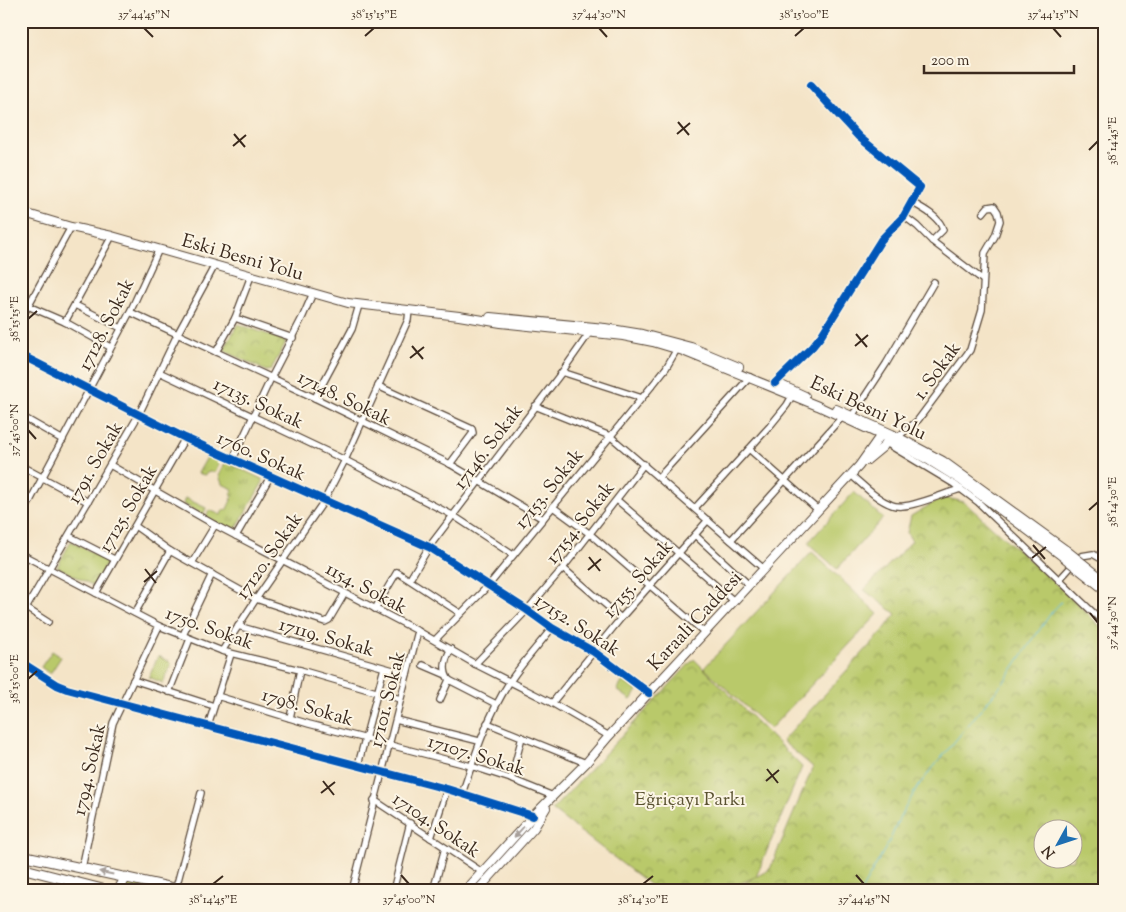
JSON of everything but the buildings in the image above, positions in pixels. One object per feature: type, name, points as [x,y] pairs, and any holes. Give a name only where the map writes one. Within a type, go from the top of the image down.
[{"type":"highway","points":[[21,854],[126,877],[161,887],[188,891]]},
{"type":"highway","points":[[21,869],[110,891]]},
{"type":"highway","points":[[118,891],[126,877]]},
{"type":"main road","name":"Eski Besni Yolu","points":[[21,212],[359,305],[635,338],[677,349],[750,377],[882,433]]},
{"type":"main road","name":"Eski Besni Yolu","points":[[459,316],[502,317],[605,328],[642,334],[697,350],[852,416],[891,438],[933,455],[958,470],[1064,553]]},
{"type":"main road","points":[[859,466],[882,433]]},
{"type":"main road","points":[[859,466],[877,453],[891,438]]},
{"type":"main road","name":"Karaali Caddesi","points":[[465,891],[533,816],[586,764],[609,736],[859,466]]},
{"type":"main road","points":[[1064,553],[1105,581]]},
{"type":"main road","points":[[1064,553],[1105,590]]},
{"type":"main road","name":"Karaali Caddesi","points":[[477,891],[534,828],[553,796]]},
{"type":"street","points":[[775,383],[821,336],[881,240],[904,216],[920,187],[859,138],[811,85]]},
{"type":"street","points":[[911,202],[923,208],[942,225],[943,230],[932,241]]},
{"type":"street","name":"1. Sokak","points":[[891,438],[918,420],[970,350],[982,310],[985,253],[1000,222],[998,212],[994,206],[988,207],[983,213]]},
{"type":"street","points":[[904,216],[932,241],[983,280]]},
{"type":"street","points":[[21,319],[70,227]]},
{"type":"street","points":[[65,322],[112,236]]},
{"type":"street","name":"17128. Sokak","points":[[21,518],[130,312],[159,249]]},
{"type":"street","name":"1791. Sokak","points":[[23,612],[50,569],[138,416],[177,335],[215,265]]},
{"type":"street","points":[[216,352],[235,318],[252,276]]},
{"type":"street","points":[[852,416],[886,364],[934,282]]},
{"type":"street","points":[[234,459],[313,293]]},
{"type":"street","points":[[21,303],[65,322],[110,347]]},
{"type":"street","points":[[75,305],[121,328]]},
{"type":"street","points":[[315,398],[352,329],[359,305]]},
{"type":"street","name":"17120. Sokak","points":[[222,651],[324,501],[345,460],[408,320],[408,310]]},
{"type":"street","name":"17148. Sokak","points":[[130,312],[315,398],[450,464],[543,520]]},
{"type":"street","points":[[235,318],[293,338]]},
{"type":"street","name":"17146. Sokak","points":[[410,580],[429,547],[562,372],[590,332]]},
{"type":"street","name":"17153. Sokak","points":[[435,640],[489,585],[666,368],[677,349]]},
{"type":"street","name":"1760. Sokak","points":[[21,356],[184,438],[429,547],[489,585]]},
{"type":"street","name":"17135. Sokak","points":[[159,372],[345,460],[454,516],[513,555]]},
{"type":"street","points":[[562,372],[642,398]]},
{"type":"street","points":[[659,477],[750,377]]},
{"type":"street","points":[[378,386],[472,429],[473,433],[450,464]]},
{"type":"street","points":[[695,508],[749,449],[787,405],[792,396]]},
{"type":"street","points":[[535,406],[610,436],[764,569]]},
{"type":"street","points":[[21,416],[63,440]]},
{"type":"street","points":[[730,540],[842,417]]},
{"type":"street","name":"17125. Sokak","points":[[96,593],[184,438]]},
{"type":"street","points":[[891,438],[978,502],[1105,624]]},
{"type":"street","points":[[749,449],[818,510]]},
{"type":"street","name":"17154. Sokak","points":[[475,664],[527,610],[563,568],[644,464]]},
{"type":"street","points":[[21,466],[88,502]]},
{"type":"street","name":"1154. Sokak","points":[[110,466],[215,525],[435,640],[475,664],[552,703],[609,736]]},
{"type":"street","points":[[851,474],[877,497],[898,507],[914,504],[946,492],[961,489]]},
{"type":"street","points":[[236,536],[270,477]]},
{"type":"street","points":[[617,500],[734,602]]},
{"type":"street","points":[[553,508],[590,534],[705,633]]},
{"type":"street","name":"17155. Sokak","points":[[552,703],[649,585],[708,520]]},
{"type":"street","points":[[192,564],[215,525]]},
{"type":"street","points":[[135,526],[170,551],[256,599],[325,622],[329,620],[345,593]]},
{"type":"street","points":[[695,535],[749,585]]},
{"type":"street","points":[[69,536],[114,559]]},
{"type":"street","points":[[135,613],[170,551]]},
{"type":"street","name":"1750. Sokak","points":[[21,554],[158,626],[190,639],[231,654],[300,670],[400,699]]},
{"type":"street","points":[[1059,580],[1081,556],[1093,554],[1105,561]]},
{"type":"street","points":[[563,568],[621,618]]},
{"type":"street","points":[[375,609],[397,572],[460,613]]},
{"type":"street","points":[[183,635],[212,574]]},
{"type":"street","name":"17152. Sokak","points":[[489,585],[552,628],[594,652],[649,693]]},
{"type":"street","points":[[23,612],[48,622]]},
{"type":"street","name":"1794. Sokak","points":[[82,868],[113,723],[158,626]]},
{"type":"street","name":"17119. Sokak","points":[[238,626],[407,674]]},
{"type":"street","points":[[462,794],[479,741],[496,704],[510,681],[552,628]]},
{"type":"street","name":"17101. Sokak","points":[[352,891],[418,631]]},
{"type":"street","points":[[169,692],[190,639]]},
{"type":"street","points":[[444,674],[450,649]]},
{"type":"street","points":[[208,726],[231,654]]},
{"type":"street","points":[[21,662],[62,687],[383,771],[533,816]]},
{"type":"street","points":[[423,665],[444,674],[449,680],[496,704]]},
{"type":"street","points":[[358,766],[384,668]]},
{"type":"street","points":[[290,718],[300,670]]},
{"type":"street","points":[[133,680],[214,706]]},
{"type":"street","points":[[440,700],[449,680]]},
{"type":"street","name":"1798. Sokak","points":[[217,696],[308,724],[390,744]]},
{"type":"street","points":[[396,720],[479,741]]},
{"type":"street","points":[[487,723],[586,764]]},
{"type":"street","points":[[512,779],[522,737]]},
{"type":"street","name":"17107. Sokak","points":[[390,744],[512,779],[553,796]]},
{"type":"street","points":[[430,838],[446,789]]},
{"type":"street","points":[[176,888],[201,793]]},
{"type":"street","name":"17104. Sokak","points":[[374,800],[482,872]]},
{"type":"street","points":[[393,891],[410,823]]},
{"type":"street","points":[[433,891],[445,848]]},
{"type":"green space","points":[[238,324],[286,342],[271,370],[266,371],[225,351],[225,347]]},
{"type":"green space","points":[[209,454],[221,459],[215,472],[209,472],[204,475],[198,473]]},
{"type":"green space","points":[[226,462],[262,479],[263,482],[234,532],[206,517],[209,510],[221,515],[223,510],[226,511],[233,496],[231,495],[233,489],[222,484],[219,475]]},
{"type":"green space","points":[[854,492],[883,518],[837,569],[808,543]]},
{"type":"green space","name":"Eğriçayı Parkı","points":[[943,497],[964,502],[1078,604],[1105,631],[1105,891],[733,891],[755,877],[722,891],[658,891],[552,810],[694,659],[802,767],[756,877],[770,869],[813,767],[782,741],[883,631],[896,614],[864,590],[912,541],[907,533],[911,516]]},
{"type":"green space","points":[[185,498],[206,508],[203,515],[183,504]]},
{"type":"green space","points":[[71,541],[108,561],[94,586],[57,567]]},
{"type":"green space","points":[[812,552],[878,614],[770,729],[704,668]]},
{"type":"green space","points":[[52,651],[61,657],[50,674],[41,667]]},
{"type":"green space","points":[[158,656],[172,663],[163,683],[149,677]]},
{"type":"green space","points":[[623,681],[637,691],[631,700],[617,690]]},
{"type":"green space","points":[[129,882],[157,889],[157,891],[126,891],[125,887]]},
{"type":"waterway","points":[[861,891],[918,786],[1006,679],[1051,613],[1061,602]]},
{"type":"cycle path","points":[[775,383],[821,336],[881,240],[904,216],[920,187],[859,137],[811,85]]},
{"type":"cycle path","points":[[21,355],[185,438],[429,547],[552,628],[594,652],[649,693]]},
{"type":"cycle path","points":[[21,662],[57,685],[67,689],[447,789],[533,816]]}]
